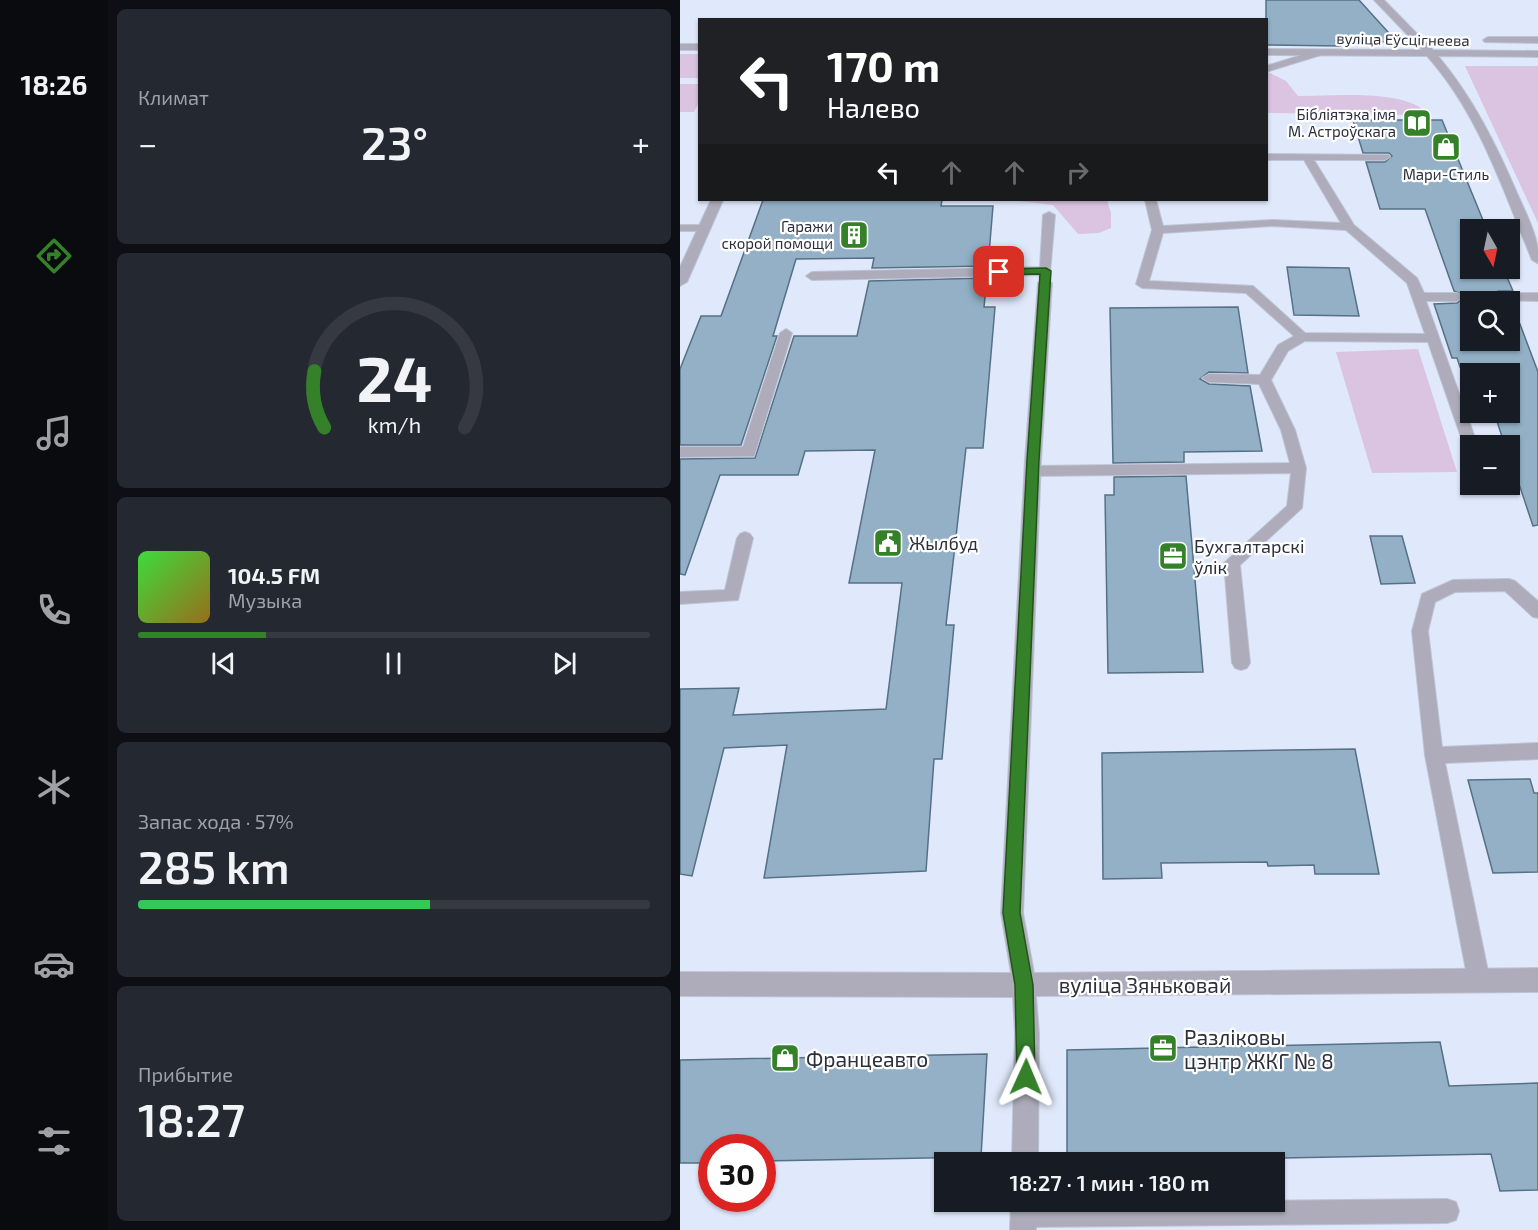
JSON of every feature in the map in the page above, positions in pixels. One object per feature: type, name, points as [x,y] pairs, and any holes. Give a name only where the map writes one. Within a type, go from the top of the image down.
[{"type":"street","points":[[1379,0],[1431,54],[1464,97],[1490,148],[1538,260]]},
{"type":"street","points":[[680,47],[698,47]]},
{"type":"street","name":"вуліца Еўсцігнеева","points":[[1268,52],[1538,54]]},
{"type":"street","points":[[680,282],[717,201]]},
{"type":"street","points":[[1025,1152],[1024,985],[1012,913],[1032,471],[1045,277]]},
{"type":"street","name":"вуліца Зяньковай","points":[[680,984],[1024,985],[1538,980]]},
{"type":"lane","points":[[1488,40],[1538,40]]},
{"type":"lane","points":[[1268,68],[1318,52]]},
{"type":"lane","points":[[1268,157],[1385,157]]},
{"type":"lane","points":[[1307,157],[1349,227],[1414,281],[1466,435]]},
{"type":"lane","points":[[1150,201],[1158,230],[1142,284],[1249,289],[1302,337]]},
{"type":"lane","points":[[812,276],[1045,277],[1049,215]]},
{"type":"lane","points":[[1158,230],[1273,223],[1349,227]]},
{"type":"lane","points":[[680,228],[701,233]]},
{"type":"lane","points":[[680,239],[701,233]]},
{"type":"lane","points":[[1419,297],[1457,297]]},
{"type":"lane","points":[[1520,297],[1538,297]]},
{"type":"lane","points":[[680,452],[749,452],[786,333]]},
{"type":"lane","points":[[1264,380],[1283,348],[1302,337],[1433,338]]},
{"type":"lane","points":[[1210,378],[1264,380]]},
{"type":"lane","points":[[1241,663],[1232,563],[1294,508],[1299,468],[1288,430],[1264,380]]},
{"type":"lane","points":[[1032,471],[1299,468]]},
{"type":"lane","points":[[680,598],[732,596],[745,538]]},
{"type":"lane","points":[[1479,981],[1434,755],[1420,631],[1428,598],[1453,585],[1509,585],[1538,612]]},
{"type":"lane","points":[[1434,755],[1538,751]]},
{"type":"lane","points":[[1024,1216],[1447,1211]]},
{"type":"shaded area","points":[[680,54],[698,54],[698,78],[680,78]]},
{"type":"shaded area","points":[[1465,66],[1538,66],[1538,223]]},
{"type":"shaded area","points":[[1268,72],[1286,81],[1298,96],[1379,96],[1409,102],[1421,108],[1417,115],[1268,113]]},
{"type":"shaded area","points":[[680,84],[698,84],[698,104],[694,112],[680,112]]},
{"type":"shaded area","points":[[1018,201],[1107,201],[1111,213],[1111,228],[1099,233],[1078,234],[1053,205]]},
{"type":"shaded area","points":[[1418,349],[1457,472],[1372,473],[1336,352]]},
{"type":"building","points":[[1266,0],[1359,0],[1397,42],[1336,41],[1340,46],[1268,45],[1268,18],[1266,18]]},
{"type":"building","points":[[1353,120],[1442,120],[1482,219],[1460,219],[1460,279],[1508,279],[1513,291],[1460,291],[1460,294],[1454,291],[1425,209],[1380,209],[1366,162],[1385,162],[1392,156],[1389,153],[1363,153]]},
{"type":"building","points":[[763,201],[942,201],[941,206],[993,206],[988,266],[872,268],[874,258],[796,259],[773,336],[777,336],[741,445],[680,445],[680,369],[701,316],[721,316]]},
{"type":"building","points":[[1287,267],[1349,268],[1359,316],[1294,315]]},
{"type":"building","points":[[987,278],[984,307],[995,307],[983,448],[966,448],[946,625],[954,625],[942,759],[934,759],[926,871],[764,878],[787,745],[724,748],[692,876],[680,874],[680,689],[739,688],[733,715],[886,709],[902,583],[849,583],[875,450],[805,451],[798,475],[720,475],[685,575],[680,574],[680,459],[755,458],[794,336],[857,336],[869,281]]},
{"type":"building","points":[[1460,300],[1460,351],[1520,351],[1520,324],[1538,372],[1538,525],[1533,526],[1520,487],[1520,435],[1501,435],[1498,423],[1520,423],[1520,363],[1460,363],[1460,367],[1457,358],[1452,358],[1434,304],[1457,303]]},
{"type":"building","points":[[1238,307],[1248,373],[1209,372],[1200,379],[1209,384],[1250,386],[1262,451],[1184,452],[1184,462],[1113,463],[1110,308]]},
{"type":"building","points":[[1186,476],[1203,672],[1108,673],[1105,495],[1114,495],[1114,477]]},
{"type":"building","points":[[1370,536],[1402,536],[1415,583],[1381,584]]},
{"type":"building","points":[[1355,749],[1379,874],[1315,874],[1314,865],[1268,866],[1267,862],[1161,863],[1162,878],[1103,879],[1102,753]]},
{"type":"building","points":[[1530,779],[1534,793],[1538,793],[1538,872],[1493,873],[1468,780]]},
{"type":"building","points":[[1440,1042],[1449,1086],[1538,1083],[1538,1190],[1500,1191],[1491,1154],[1285,1158],[1285,1152],[1067,1152],[1067,1050]]},
{"type":"building","points":[[987,1054],[981,1152],[934,1152],[934,1158],[776,1161],[776,1134],[698,1134],[698,1163],[680,1163],[680,1060]]},
{"type":"place","name":"Бібліятэка імя М. Астроўскага","points":[[1417,123]]},
{"type":"place","name":"Мари-Стиль","points":[[1446,147]]},
{"type":"place","name":"Гаражи скорой помощи","points":[[854,235]]},
{"type":"place","name":"Жылбуд","points":[[888,543]]},
{"type":"place","name":"Бухгалтарскі ўлік","points":[[1173,556]]},
{"type":"place","name":"Разліковы цэнтр ЖКГ № 8","points":[[1163,1048]]},
{"type":"place","name":"Францеавто","points":[[785,1058]]},
{"type":"route","points":[[999,272],[1046,271],[1033,460],[1012,913],[1024,985],[1026,1077]]}]
